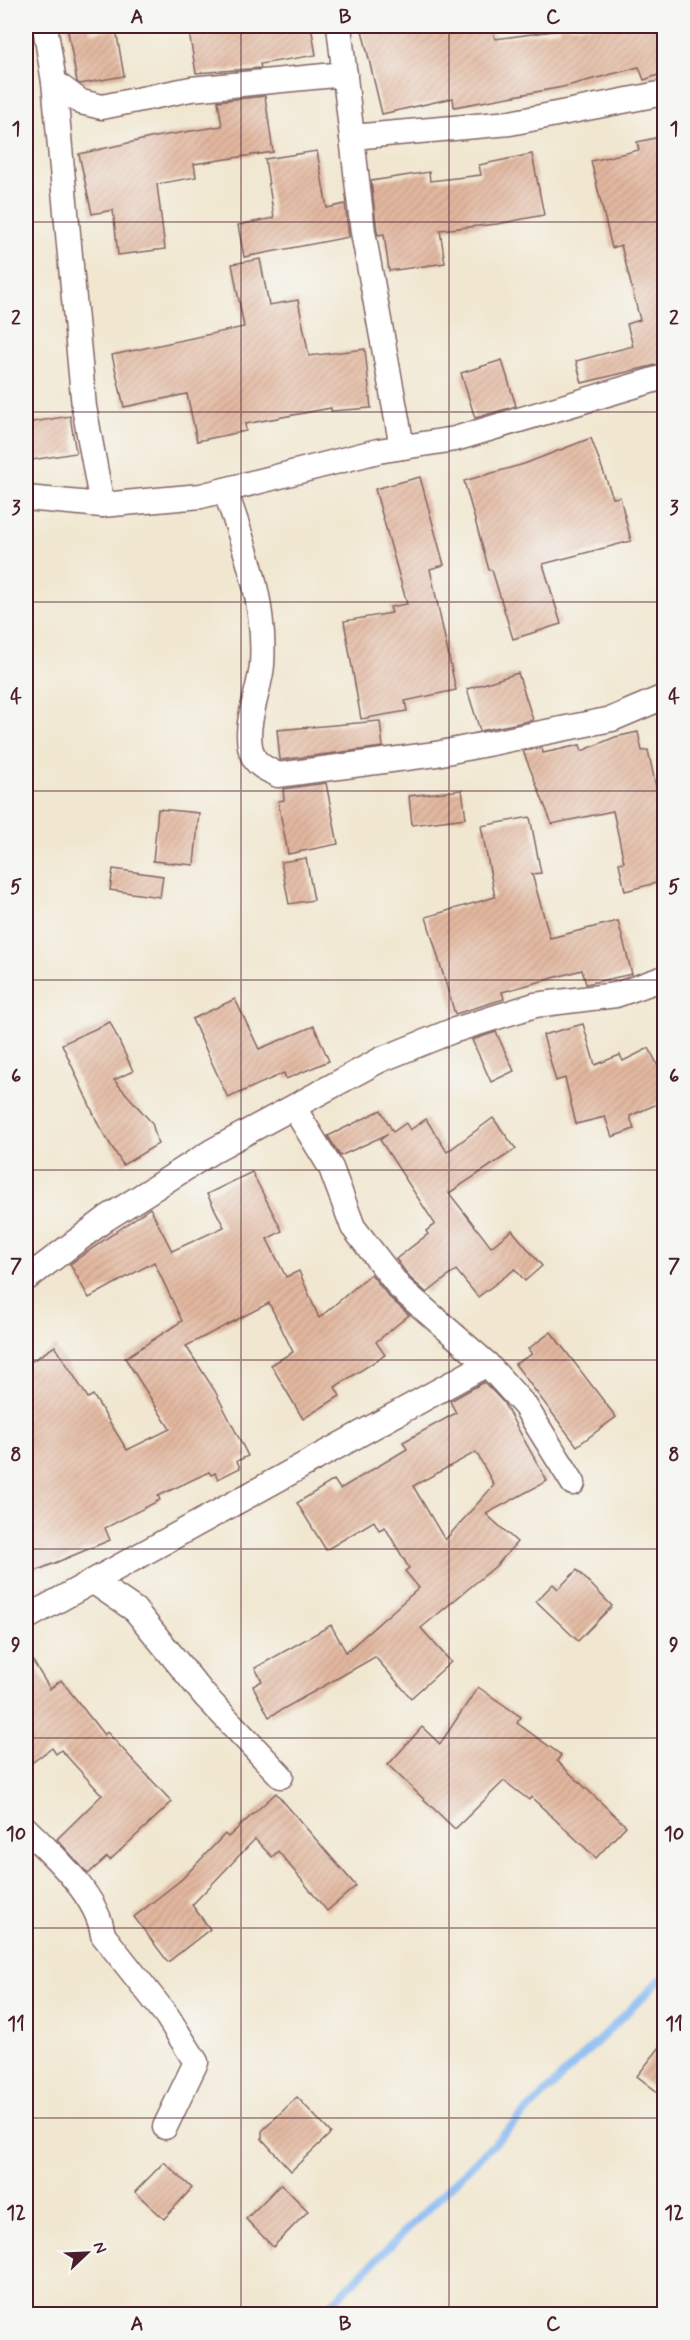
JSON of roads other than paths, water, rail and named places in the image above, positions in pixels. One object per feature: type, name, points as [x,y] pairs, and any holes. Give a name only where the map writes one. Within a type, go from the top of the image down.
[{"type":"street","points":[[45,26],[54,82],[84,407],[102,505]]},
{"type":"street","points":[[339,26],[363,232],[402,447]]},
{"type":"street","points":[[54,82],[81,102],[102,106],[191,89],[345,74]]},
{"type":"street","points":[[352,137],[510,123],[664,93]]},
{"type":"street","points":[[26,498],[102,505],[201,496],[402,447],[455,439],[664,377]]},
{"type":"street","points":[[225,490],[258,589],[262,664],[249,736],[253,756],[261,766],[278,775],[472,747],[612,719],[664,697]]},
{"type":"street","points":[[26,1279],[117,1211],[214,1150],[380,1060],[452,1031],[535,1005],[616,995],[664,978]]},
{"type":"street","points":[[294,1108],[331,1168],[353,1227],[400,1288],[487,1364],[525,1406],[573,1484]]},
{"type":"street","points":[[26,1618],[487,1364]]},
{"type":"street","points":[[94,1582],[135,1610],[205,1696],[281,1776]]},
{"type":"street","points":[[26,1829],[63,1865],[101,1919],[103,1935],[167,2016],[196,2062],[165,2127]]},
{"type":"waterway","points":[[321,2314],[664,1976]]}]
